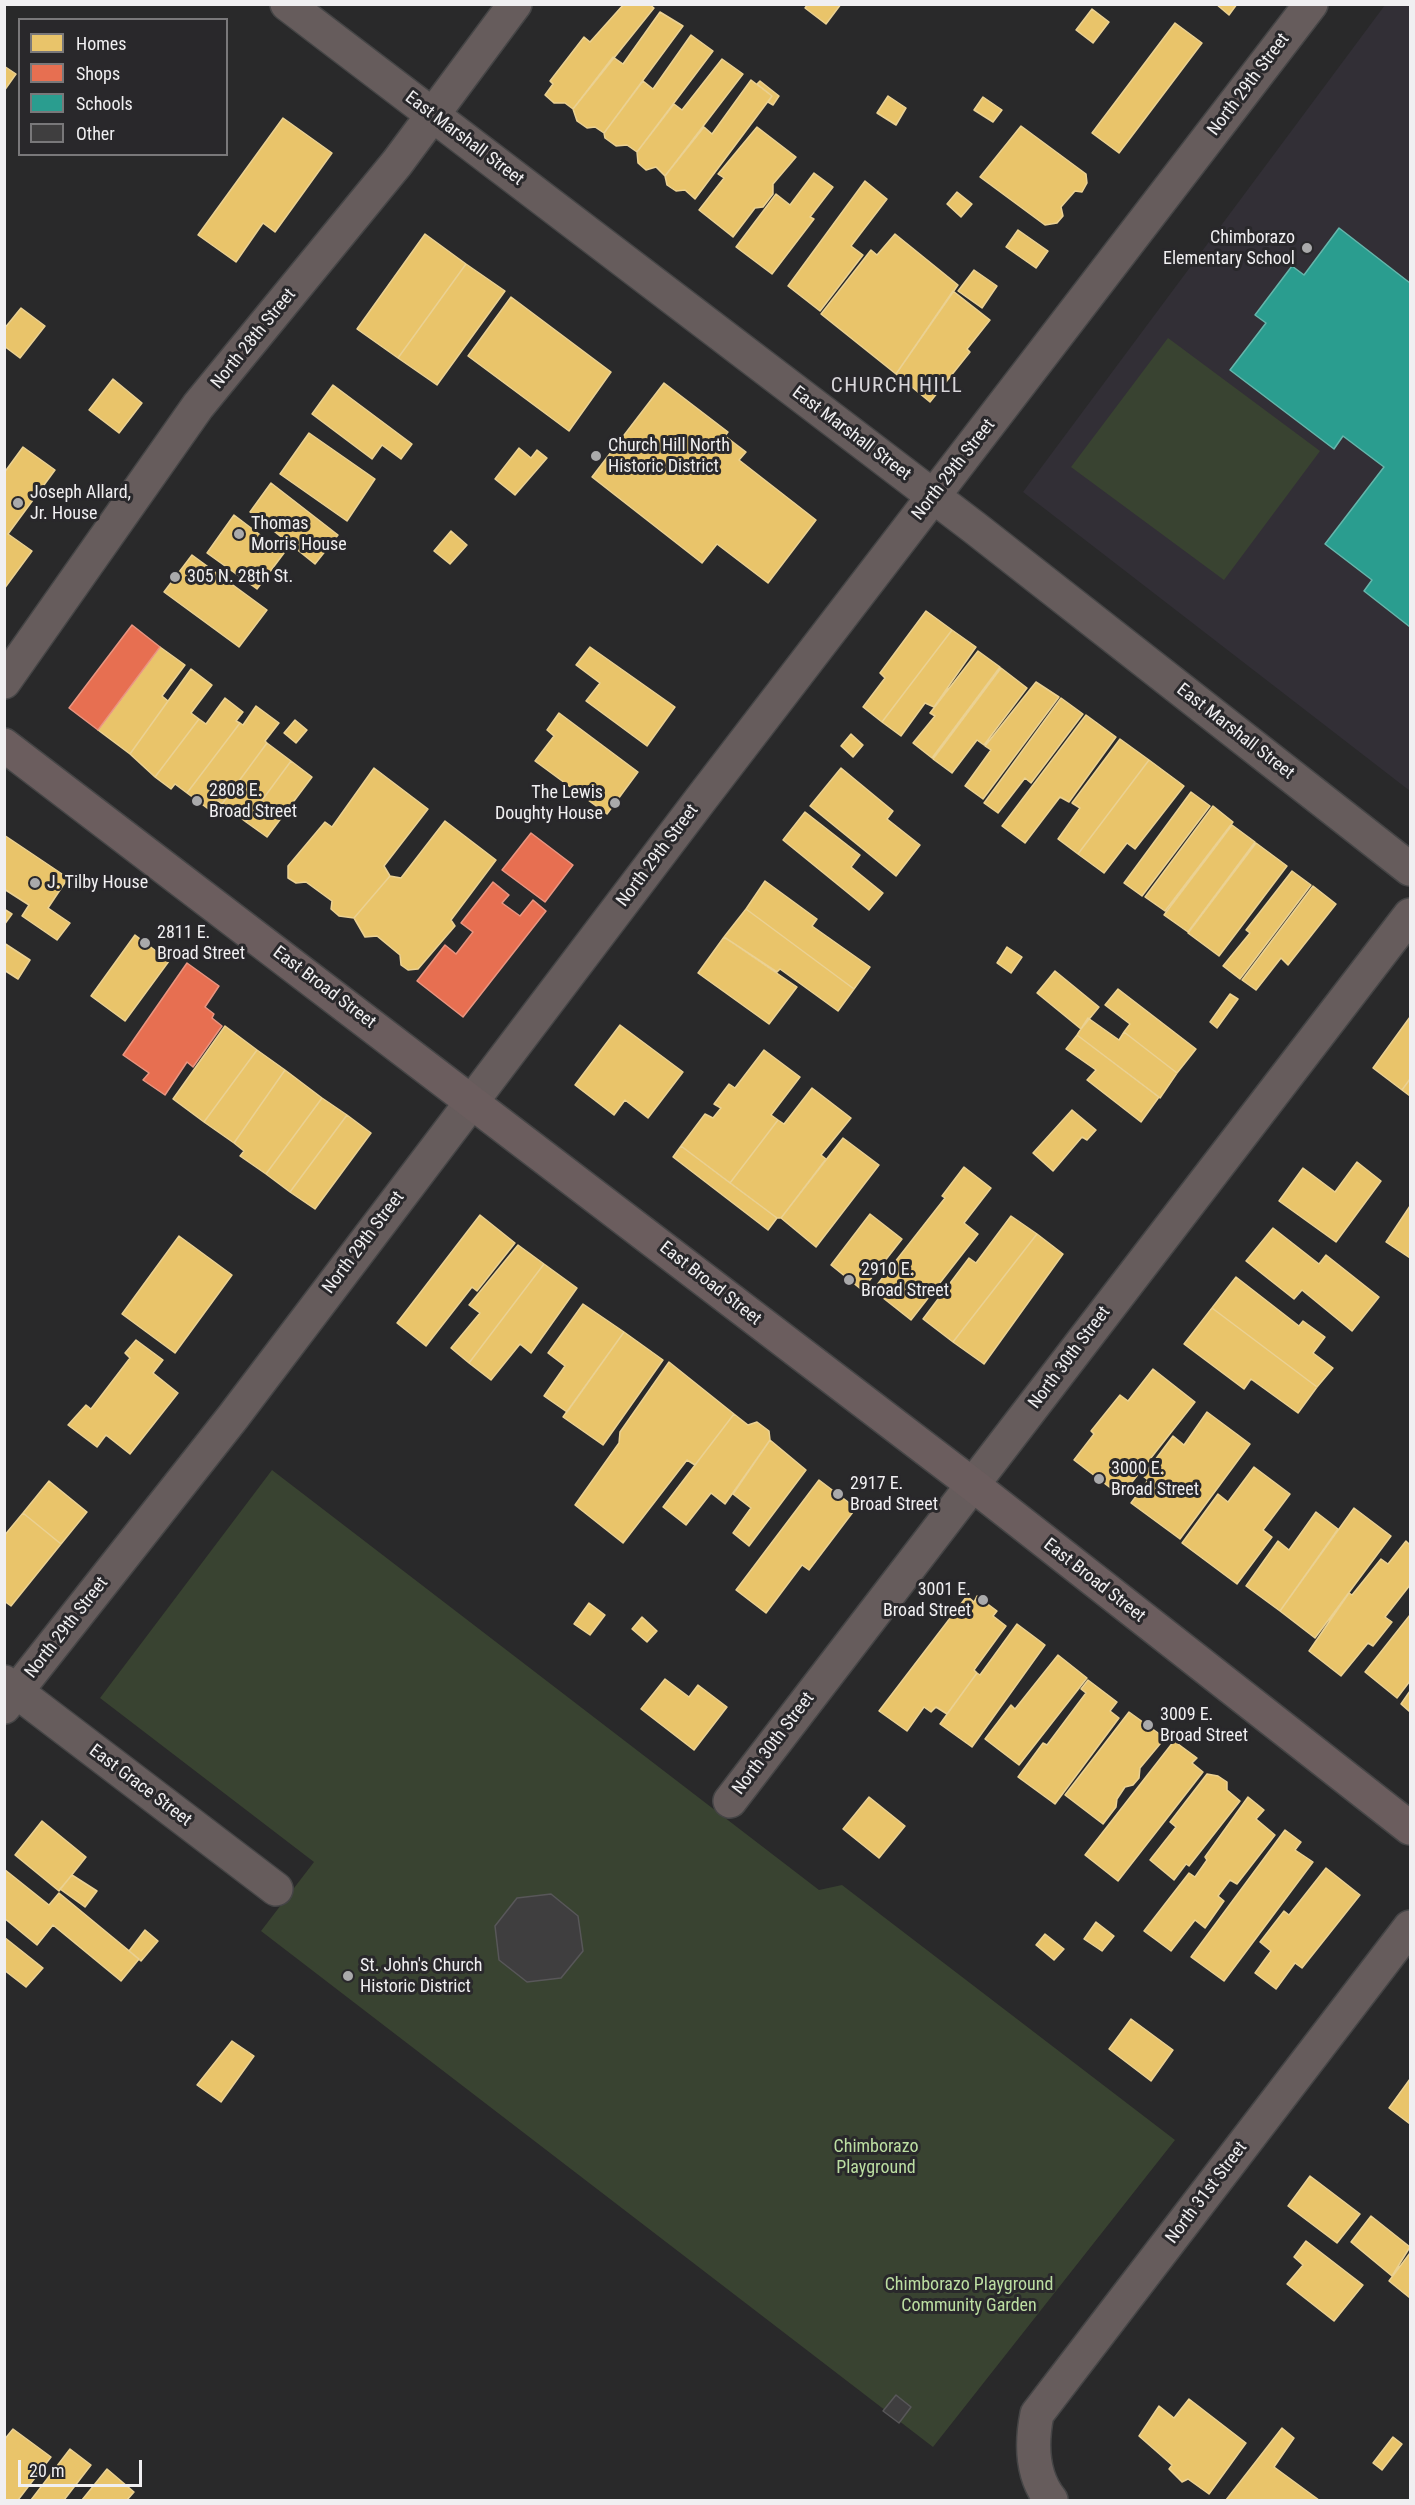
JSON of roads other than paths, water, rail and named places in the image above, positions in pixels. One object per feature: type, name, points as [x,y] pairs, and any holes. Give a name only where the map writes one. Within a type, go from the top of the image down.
[{"type":"main road","name":"East Broad Street","points":[[4,745],[973,1485],[1410,1828]]},
{"type":"street","name":"East Marshall Street","points":[[287,4],[934,497],[1410,869]]},
{"type":"street","name":"North 28th Street","points":[[4,682],[198,406],[433,116],[515,4]]},
{"type":"street","name":"North 29th Street","points":[[9,1694],[233,1417],[1311,4]]},
{"type":"street","name":"North 30th Street","points":[[730,1801],[1410,915]]},
{"type":"street","name":"East Grace Street","points":[[9,1694],[276,1889]]},
{"type":"street","name":"North 31st Street","points":[[1051,2500],[1036,2468],[1032,2443],[1037,2414],[1410,1928]]},
{"type":"place","name":"Chimborazo Elementary School","points":[[1307,248]]},
{"type":"place","name":"Church Hill North Historic District","points":[[596,456]]},
{"type":"place","name":"Joseph Allard, Jr. House","points":[[18,503]]},
{"type":"place","name":"Thomas Morris House","points":[[239,534]]},
{"type":"place","name":"305 N. 28th St.","points":[[175,577]]},
{"type":"place","name":"2808 E. Broad Street","points":[[197,801]]},
{"type":"place","name":"The Lewis Doughty House","points":[[615,803]]},
{"type":"place","name":"J. Tilby House","points":[[35,883]]},
{"type":"place","name":"2811 E. Broad Street","points":[[145,943]]},
{"type":"place","name":"2910 E. Broad Street","points":[[849,1280]]},
{"type":"place","name":"3000 E. Broad Street","points":[[1099,1479]]},
{"type":"place","name":"2917 E. Broad Street","points":[[838,1494]]},
{"type":"place","name":"3001 E. Broad Street","points":[[983,1600]]},
{"type":"place","name":"3009 E. Broad Street","points":[[1148,1725]]},
{"type":"place","name":"St. John's Church Historic District","points":[[348,1976]]},
{"type":"district","name":"CHURCH HILL","points":[[897,387]]},
{"type":"park label","name":"Chimborazo Playground","points":[[876,2157]]},
{"type":"park label","name":"Chimborazo Playground Community Garden","points":[[969,2295]]}]
